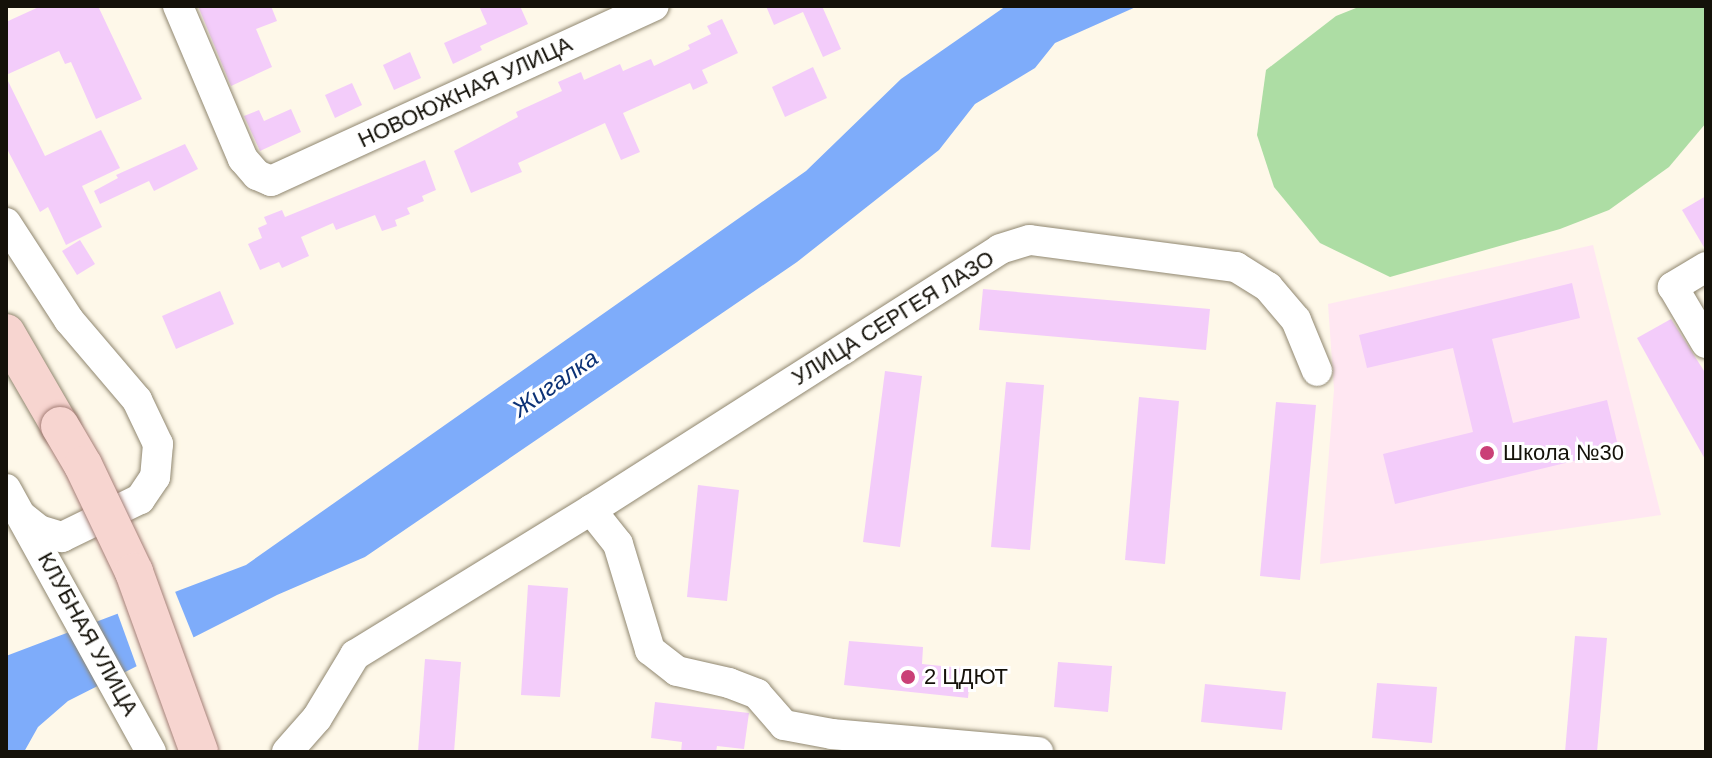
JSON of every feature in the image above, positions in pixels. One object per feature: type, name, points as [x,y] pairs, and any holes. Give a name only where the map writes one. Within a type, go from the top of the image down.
[{"type":"main road","points":[[6,333],[83,465],[134,572],[199,752]]},
{"type":"street","name":"НОВОЮЖНАЯ УЛИЦА","points":[[178,6],[243,159],[257,175],[276,181],[390,125],[654,6]]},
{"type":"street","points":[[6,223],[69,320],[137,400],[158,444],[155,477],[140,499],[62,537],[39,530],[23,517]]},
{"type":"street","name":"УЛИЦА СЕРГЕЯ ЛАЗО","points":[[287,752],[317,718],[355,655],[591,510],[1000,249],[1030,240],[1236,267],[1268,287],[1296,320],[1317,371]]},
{"type":"street","points":[[1706,267],[1673,287],[1706,343]]},
{"type":"street","name":"КЛУБНАЯ УЛИЦА","points":[[6,489],[151,752]]},
{"type":"street","points":[[591,510],[618,544],[650,650],[677,671],[729,683],[757,694],[784,725],[832,734],[1038,752]]},
{"type":"street","points":[[62,537],[62,572],[71,604]]},
{"type":"shaded area","name":"Школа №30","points":[[1593,245],[1661,515],[1320,564],[1334,390],[1328,304]]},
{"type":"green space","points":[[1361,6],[1706,6],[1706,123],[1669,167],[1609,210],[1560,229],[1390,277],[1320,243],[1274,187],[1257,135],[1266,70],[1336,16]]},
{"type":"water","name":"Жигалка","points":[[1006,6],[1138,6],[1055,43],[1035,68],[975,104],[939,150],[797,262],[365,557],[277,595],[68,701],[38,727],[24,752],[6,752],[6,656],[246,565],[806,171],[901,79]]},
{"type":"pier","points":[[174,589],[195,641],[138,670],[117,612]]},
{"type":"building","points":[[41,6],[98,6],[142,99],[96,119],[71,62],[65,64],[59,51],[6,75],[6,22]]},
{"type":"building","points":[[198,6],[271,6],[277,21],[256,29],[272,67],[231,86]]},
{"type":"building","points":[[479,6],[520,6],[528,24],[480,46],[482,50],[453,64],[444,43],[487,24]]},
{"type":"building","points":[[766,6],[822,6],[841,49],[823,57],[803,12],[774,25]]},
{"type":"building","points":[[722,19],[738,53],[702,70],[708,83],[693,90],[690,83],[623,113],[640,152],[621,160],[605,123],[518,163],[522,172],[471,193],[454,151],[518,117],[516,112],[562,91],[558,82],[581,72],[584,80],[620,64],[623,71],[651,59],[654,66],[690,49],[688,45],[711,34],[707,26]]},
{"type":"building","points":[[410,52],[421,78],[394,90],[383,65]]},
{"type":"building","points":[[813,67],[827,98],[785,117],[772,87]]},
{"type":"building","points":[[6,77],[45,156],[101,130],[120,168],[82,186],[102,227],[66,245],[48,207],[40,212],[6,147]]},
{"type":"building","points":[[352,83],[362,105],[335,118],[325,95]]},
{"type":"building","points":[[291,109],[301,132],[260,151],[244,116],[259,110],[264,121]]},
{"type":"building","points":[[185,144],[198,169],[154,191],[149,181],[100,204],[94,191],[118,178],[116,175]]},
{"type":"building","points":[[425,160],[436,190],[422,196],[424,201],[407,208],[410,214],[395,220],[397,226],[382,231],[375,215],[336,230],[333,223],[301,237],[309,256],[282,268],[279,262],[260,270],[248,244],[262,238],[258,228],[267,224],[264,217],[282,210],[285,217]]},
{"type":"building","points":[[1706,196],[1706,249],[1705,249],[1682,210]]},
{"type":"building","points":[[80,240],[95,264],[77,275],[62,251]]},
{"type":"building","points":[[1572,283],[1580,318],[1492,339],[1513,423],[1607,400],[1619,450],[1395,504],[1383,454],[1473,432],[1453,348],[1367,368],[1359,335]]},
{"type":"building","points":[[983,289],[1210,309],[1206,350],[979,330]]},
{"type":"building","points":[[220,291],[234,324],[176,349],[162,316]]},
{"type":"building","points":[[1671,319],[1706,374],[1706,461],[1637,338]]},
{"type":"building","points":[[885,371],[922,376],[900,547],[863,542]]},
{"type":"building","points":[[1006,382],[1044,385],[1030,550],[991,547]]},
{"type":"building","points":[[1139,397],[1179,401],[1165,564],[1125,560]]},
{"type":"building","points":[[1276,402],[1316,405],[1300,580],[1260,576]]},
{"type":"building","points":[[698,485],[739,490],[727,601],[687,597]]},
{"type":"building","points":[[528,585],[568,588],[560,697],[521,695]]},
{"type":"building","points":[[1575,636],[1607,638],[1597,752],[1565,752]]},
{"type":"building","name":"2 ЦДЮТ","points":[[849,641],[923,647],[922,664],[971,669],[968,698],[844,685]]},
{"type":"building","points":[[425,659],[461,662],[454,752],[418,752]]},
{"type":"building","points":[[1058,662],[1112,666],[1108,712],[1054,707]]},
{"type":"building","points":[[1377,683],[1437,687],[1432,743],[1372,738]]},
{"type":"building","points":[[1205,684],[1286,692],[1282,730],[1201,722]]},
{"type":"building","points":[[655,702],[749,713],[744,749],[717,746],[716,752],[681,752],[682,742],[651,738]]},
{"type":"place","name":"Школа №30","points":[[1487,453]]},
{"type":"place","name":"2 ЦДЮТ","points":[[908,677]]}]
